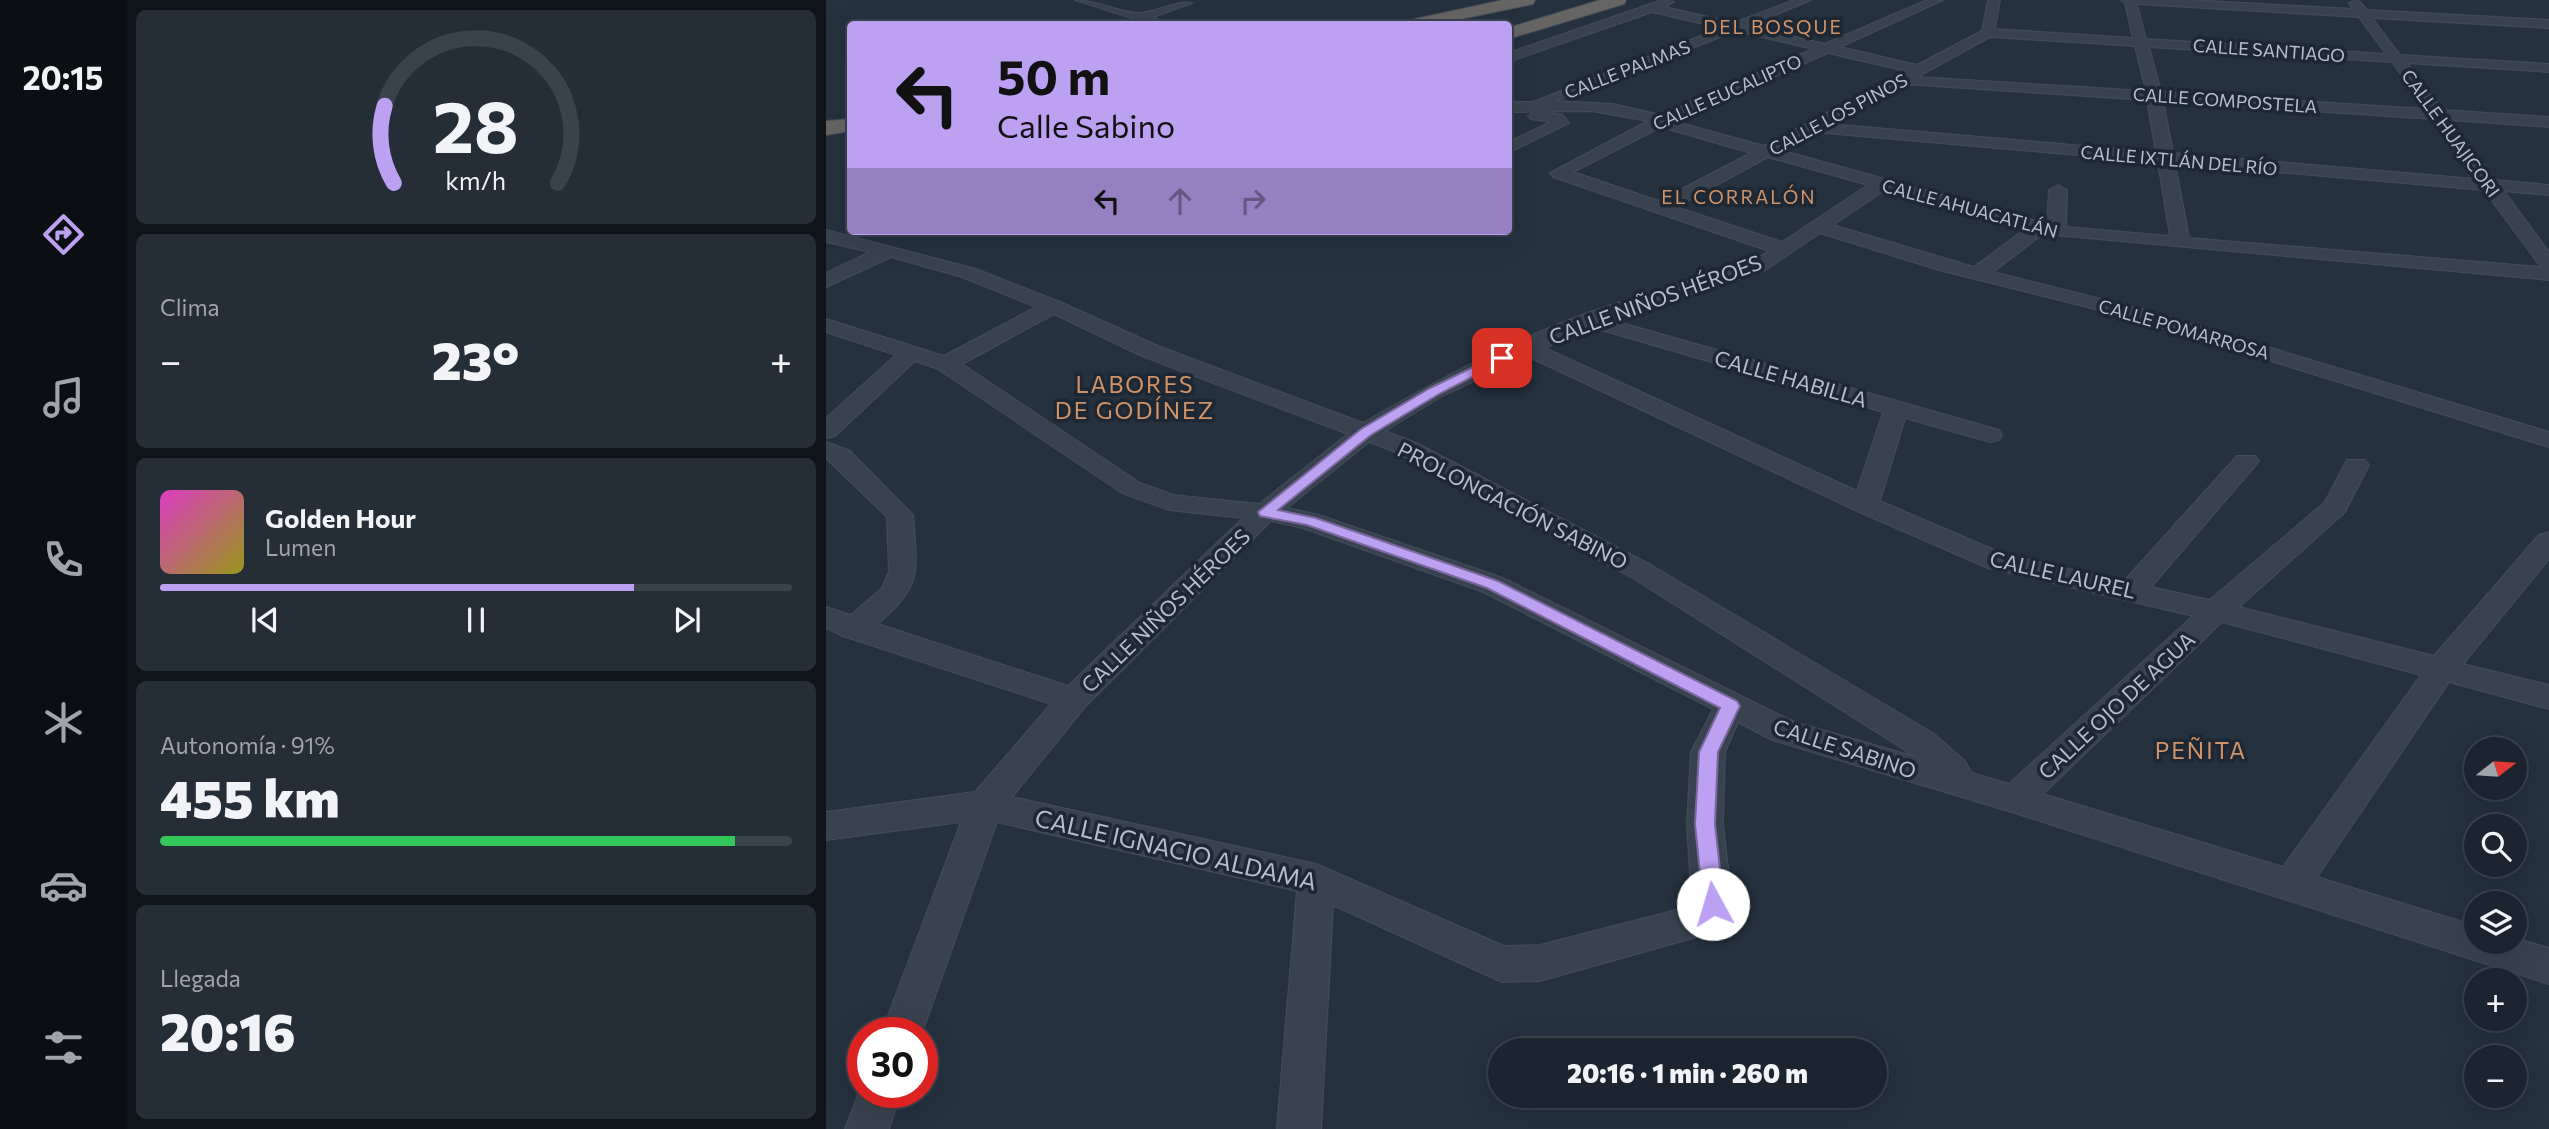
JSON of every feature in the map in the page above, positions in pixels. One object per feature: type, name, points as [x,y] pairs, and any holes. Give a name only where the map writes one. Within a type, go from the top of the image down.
[{"type":"highway","points":[[1429,21],[1527,0]]},
{"type":"highway","points":[[1512,33],[1618,0]]},
{"type":"highway","points":[[826,128],[847,125]]},
{"type":"street","points":[[1081,0],[1151,21]]},
{"type":"street","points":[[1512,57],[1674,0]]},
{"type":"street","name":"CALLE PALMAS","points":[[1515,111],[1805,0]]},
{"type":"street","name":"CALLE EUCALIPTO","points":[[1658,209],[1559,173],[1661,120],[1937,0]]},
{"type":"street","points":[[1988,33],[1994,0]]},
{"type":"street","points":[[2181,243],[2154,95],[2129,0],[2358,6],[2549,24]]},
{"type":"street","points":[[1139,18],[1186,3]]},
{"type":"street","name":"CALLE HUAJICORI","points":[[2358,6],[2549,265]]},
{"type":"street","points":[[2510,7],[2526,22]]},
{"type":"street","points":[[1652,8],[1921,70]]},
{"type":"street","name":"CALLE SANTIAGO","points":[[1988,33],[2549,68]]},
{"type":"street","name":"CALLE LOS PINOS","points":[[1658,209],[1988,33]]},
{"type":"street","name":"CALLE COMPOSTELA","points":[[1900,80],[2549,122]]},
{"type":"street","name":"CALLE AHUACATLÁN","points":[[1515,111],[1612,109],[1651,114],[1661,120],[1767,151],[2048,230],[2549,274]]},
{"type":"street","points":[[1512,146],[1561,123],[1558,118],[1515,111]]},
{"type":"street","name":"CALLE IXTLÁN DEL RÍO","points":[[1810,127],[2167,160],[2549,190]]},
{"type":"street","name":"CALLE NIÑOS HÉROES","points":[[907,1017],[985,804],[1073,700],[1265,512],[1366,432],[1434,391],[1525,347],[1589,320],[1757,267],[1882,184]]},
{"type":"street","points":[[1978,274],[2048,230],[2058,190]]},
{"type":"street","points":[[1658,209],[1783,249]]},
{"type":"street","name":"CALLE POMARROSA","points":[[1816,226],[1978,274],[2142,315],[2549,440]]},
{"type":"street","name":"PROLONGACIÓN SABINO","points":[[826,236],[889,250],[969,273],[1053,306],[1150,351],[1407,448],[1641,570],[1922,743],[1952,769],[1961,784]]},
{"type":"street","points":[[826,281],[889,250]]},
{"type":"street","points":[[946,364],[1053,306]]},
{"type":"street","name":"CALLE HABILLA","points":[[1589,320],[1896,409],[1866,506]]},
{"type":"street","name":"CALLE SABINO","points":[[826,326],[946,364],[1131,488],[1168,502],[1265,512],[1310,521],[1493,585],[1784,731],[2292,884],[2549,966]]},
{"type":"street","name":"CALLE LAUREL","points":[[1525,347],[1866,506],[1998,562],[2132,590],[2442,668],[2549,698]]},
{"type":"street","points":[[826,431],[911,353]]},
{"type":"street","points":[[1896,409],[1990,435]]},
{"type":"street","points":[[826,449],[841,456],[900,516],[903,572],[895,593],[855,629]]},
{"type":"street","points":[[2132,590],[2246,461]]},
{"type":"street","name":"CALLE OJO DE AGUA","points":[[2015,799],[2216,611],[2336,506],[2356,466]]},
{"type":"street","points":[[2292,884],[2442,668],[2549,541]]},
{"type":"street","points":[[826,617],[855,629],[1073,700]]},
{"type":"street","name":"CALLE IGNACIO ALDAMA","points":[[826,826],[985,804],[1316,880],[1502,964],[1540,963],[1705,919],[1713,904],[1705,824],[1708,752],[1731,706]]},
{"type":"street","points":[[1299,1129],[1316,880]]},
{"type":"street","points":[[867,1129],[874,1108]]},
{"type":"district","name":"DEL BOSQUE","points":[[1773,26]]},
{"type":"district","name":"EL CORRALÓN","points":[[1739,196]]},
{"type":"district","name":"LABORES DE GODÍNEZ","points":[[1135,397]]},
{"type":"district","name":"PEÑITA","points":[[2201,750]]},
{"type":"route","points":[[1502,358],[1434,391],[1366,432],[1265,512],[1310,521],[1493,585],[1528,600],[1731,706],[1708,752],[1705,824],[1713,904]]}]
